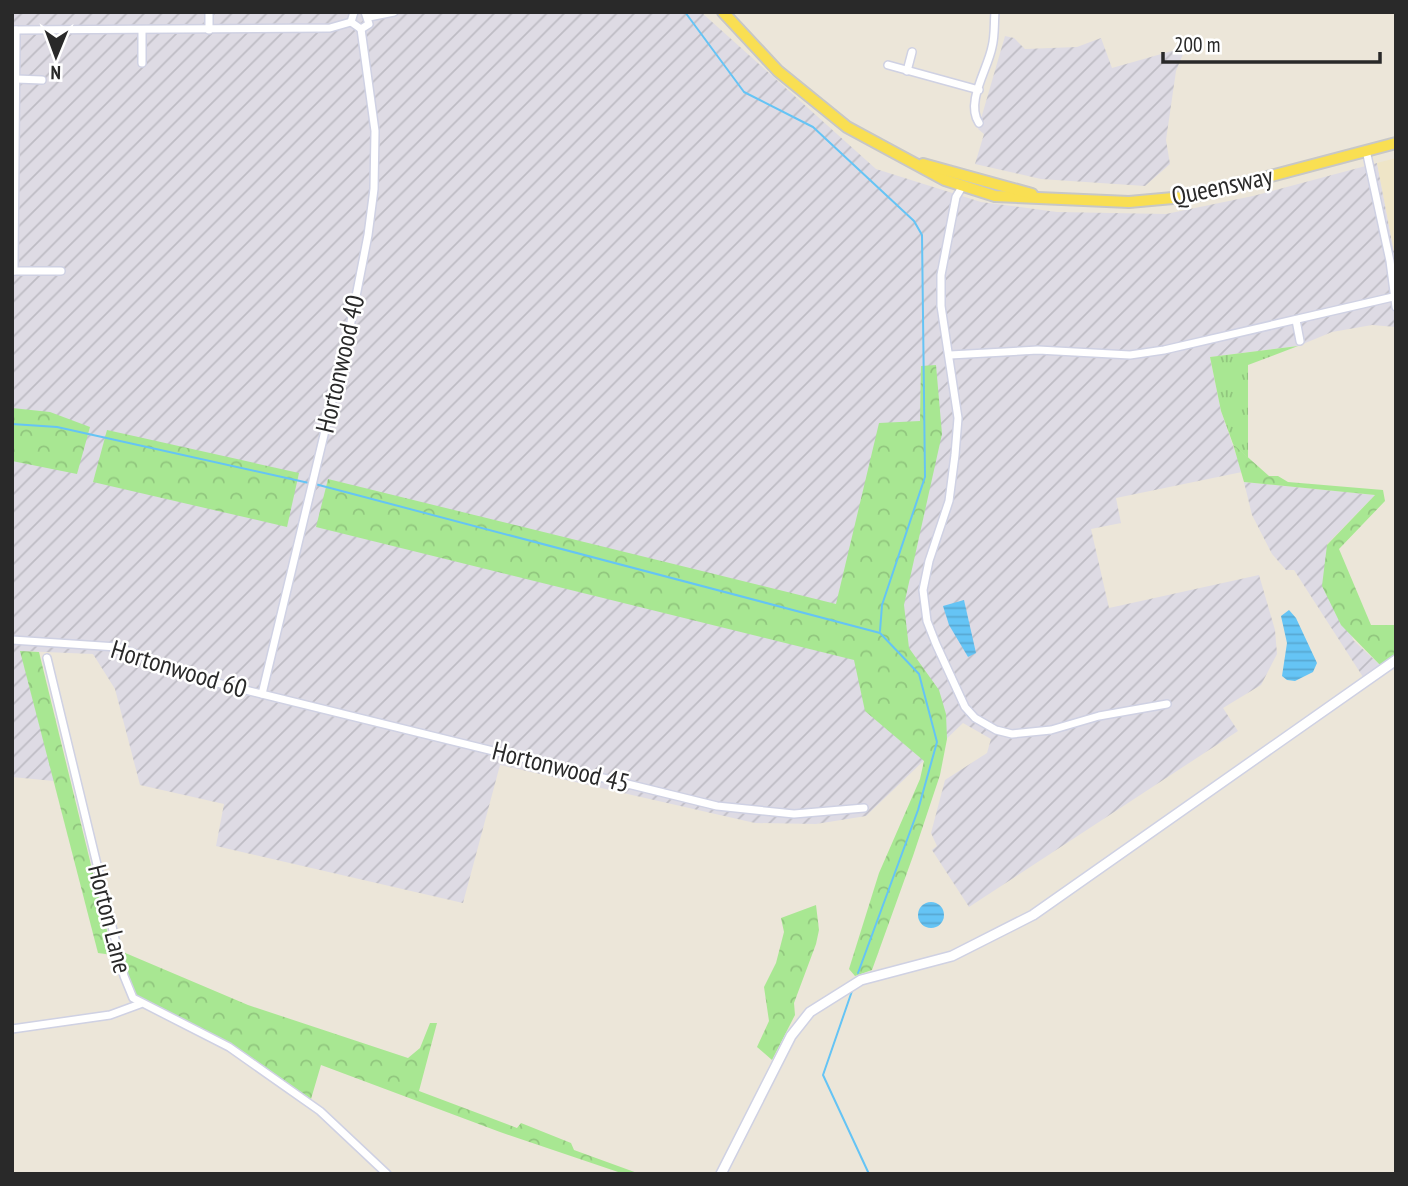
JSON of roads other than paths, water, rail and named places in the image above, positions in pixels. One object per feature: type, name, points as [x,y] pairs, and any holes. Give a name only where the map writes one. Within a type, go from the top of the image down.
[{"type":"main road","name":"Queensway","points":[[723,12],[778,71],[821,108],[877,146],[962,187],[995,196],[1129,202],[1195,196],[1396,143]]},
{"type":"main road","name":"Queensway","points":[[731,12],[739,29]]},
{"type":"main road","name":"Queensway","points":[[908,161],[1045,199]]},
{"type":"main road","points":[[962,187],[966,175]]},
{"type":"street","points":[[209,12],[209,30]]},
{"type":"street","points":[[351,22],[354,12]]},
{"type":"street","points":[[351,22],[361,29],[369,24],[367,15],[394,12]]},
{"type":"street","points":[[979,123],[974,113],[993,44],[995,12]]},
{"type":"street","points":[[61,271],[13,271],[16,79],[14,30],[330,28],[351,22]]},
{"type":"street","name":"Hortonwood 40","points":[[262,694],[358,289],[374,190],[375,131],[361,29]]},
{"type":"street","points":[[142,30],[142,62]]},
{"type":"street","points":[[907,71],[912,52]]},
{"type":"street","points":[[888,65],[979,90]]},
{"type":"street","points":[[16,79],[42,80]]},
{"type":"street","points":[[1366,150],[1390,261],[1396,307]]},
{"type":"street","points":[[962,187],[962,199],[954,212],[941,275],[941,306],[958,418],[949,502],[929,561],[923,590],[928,621],[965,707],[986,726],[1024,734],[1167,704]]},
{"type":"street","points":[[950,355],[1038,350],[1130,355],[1393,297]]},
{"type":"street","points":[[1296,320],[1300,341]]},
{"type":"street","name":"Hortonwood 60","points":[[12,640],[117,648],[205,680],[262,694]]},
{"type":"street","name":"Horton Lane","points":[[47,658],[124,976],[132,998],[229,1047],[320,1111],[387,1174]]},
{"type":"street","points":[[721,1174],[791,1037],[810,1012],[861,980],[952,956],[1033,915],[1396,660]]},
{"type":"street","name":"Hortonwood 45","points":[[262,694],[717,806],[794,814],[864,808]]},
{"type":"street","points":[[12,1030],[110,1015],[140,1004]]},
{"type":"water","points":[[964,600],[976,653],[968,657],[949,625],[943,606]]},
{"type":"water","points":[[1289,610],[1296,618],[1317,663],[1313,672],[1295,681],[1282,676],[1287,643],[1281,616]]},
{"type":"water","points":[[931,902],[940,906],[944,915],[940,924],[931,928],[922,924],[918,915],[922,906]]},
{"type":"waterway","points":[[685,12],[744,92],[813,127],[914,221],[922,235],[925,477],[882,605],[880,631]]},
{"type":"waterway","points":[[12,424],[57,427],[309,483]]},
{"type":"waterway","points":[[315,484],[880,633],[919,674],[937,742],[918,810],[858,973]]},
{"type":"waterway","points":[[852,991],[823,1075],[869,1174]]}]
